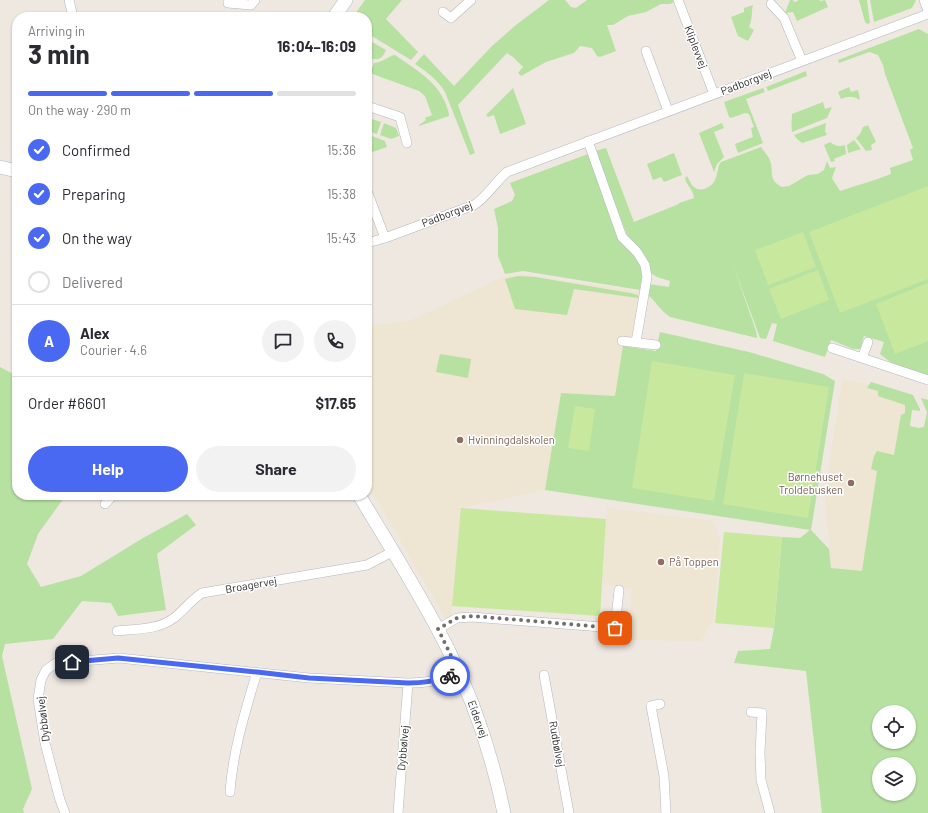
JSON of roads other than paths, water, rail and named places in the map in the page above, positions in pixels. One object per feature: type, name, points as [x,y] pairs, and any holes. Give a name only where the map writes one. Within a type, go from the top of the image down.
[{"type":"street","points":[[69,0],[72,12]]},
{"type":"street","points":[[228,0],[228,3],[251,5],[255,0]]},
{"type":"street","points":[[338,12],[346,0]]},
{"type":"street","points":[[443,12],[451,18],[472,0]]},
{"type":"street","name":"Kliplevvej","points":[[678,0],[714,94]]},
{"type":"street","points":[[924,0],[928,12]]},
{"type":"street","points":[[771,4],[784,18],[802,61]]},
{"type":"street","name":"Padborgvej","points":[[372,242],[474,205],[479,202],[507,172],[928,12]]},
{"type":"street","points":[[646,51],[668,111]]},
{"type":"street","points":[[372,108],[400,117],[407,143]]},
{"type":"street","points":[[588,141],[622,236],[637,252],[644,265],[647,277],[636,342]]},
{"type":"street","points":[[0,167],[12,169]]},
{"type":"street","points":[[372,204],[385,238]]},
{"type":"street","points":[[622,341],[656,345]]},
{"type":"street","points":[[862,358],[868,342]]},
{"type":"street","points":[[832,348],[928,380]]},
{"type":"street","points":[[105,504],[109,500]]},
{"type":"street","name":"Eidervej","points":[[362,500],[438,629],[459,672],[480,725],[496,776],[504,813]]},
{"type":"street","name":"Broagervej","points":[[117,631],[160,625],[173,618],[192,600],[202,593],[367,565],[392,552]]},
{"type":"street","points":[[438,629],[457,618],[472,616],[615,628],[619,590]]},
{"type":"street","name":"Dybbølvej","points":[[66,813],[60,800],[45,743],[38,699],[41,680],[46,670],[56,663],[118,658],[309,678],[408,683],[435,681],[459,672]]},
{"type":"street","points":[[230,792],[231,774],[237,740],[257,672]]},
{"type":"street","name":"Rudbølvej","points":[[544,674],[569,813]]},
{"type":"street","name":"Dybbølvej","points":[[398,813],[408,683]]},
{"type":"street","points":[[660,704],[651,706],[664,776],[666,813]]},
{"type":"street","points":[[751,712],[762,713],[760,752],[761,780],[770,813]]},
{"type":"place","name":"Hvinningdalskolen","points":[[460,440]]},
{"type":"place","name":"Børnehuset Troldebusken","points":[[851,483]]},
{"type":"place","name":"På Toppen","points":[[661,562]]}]
